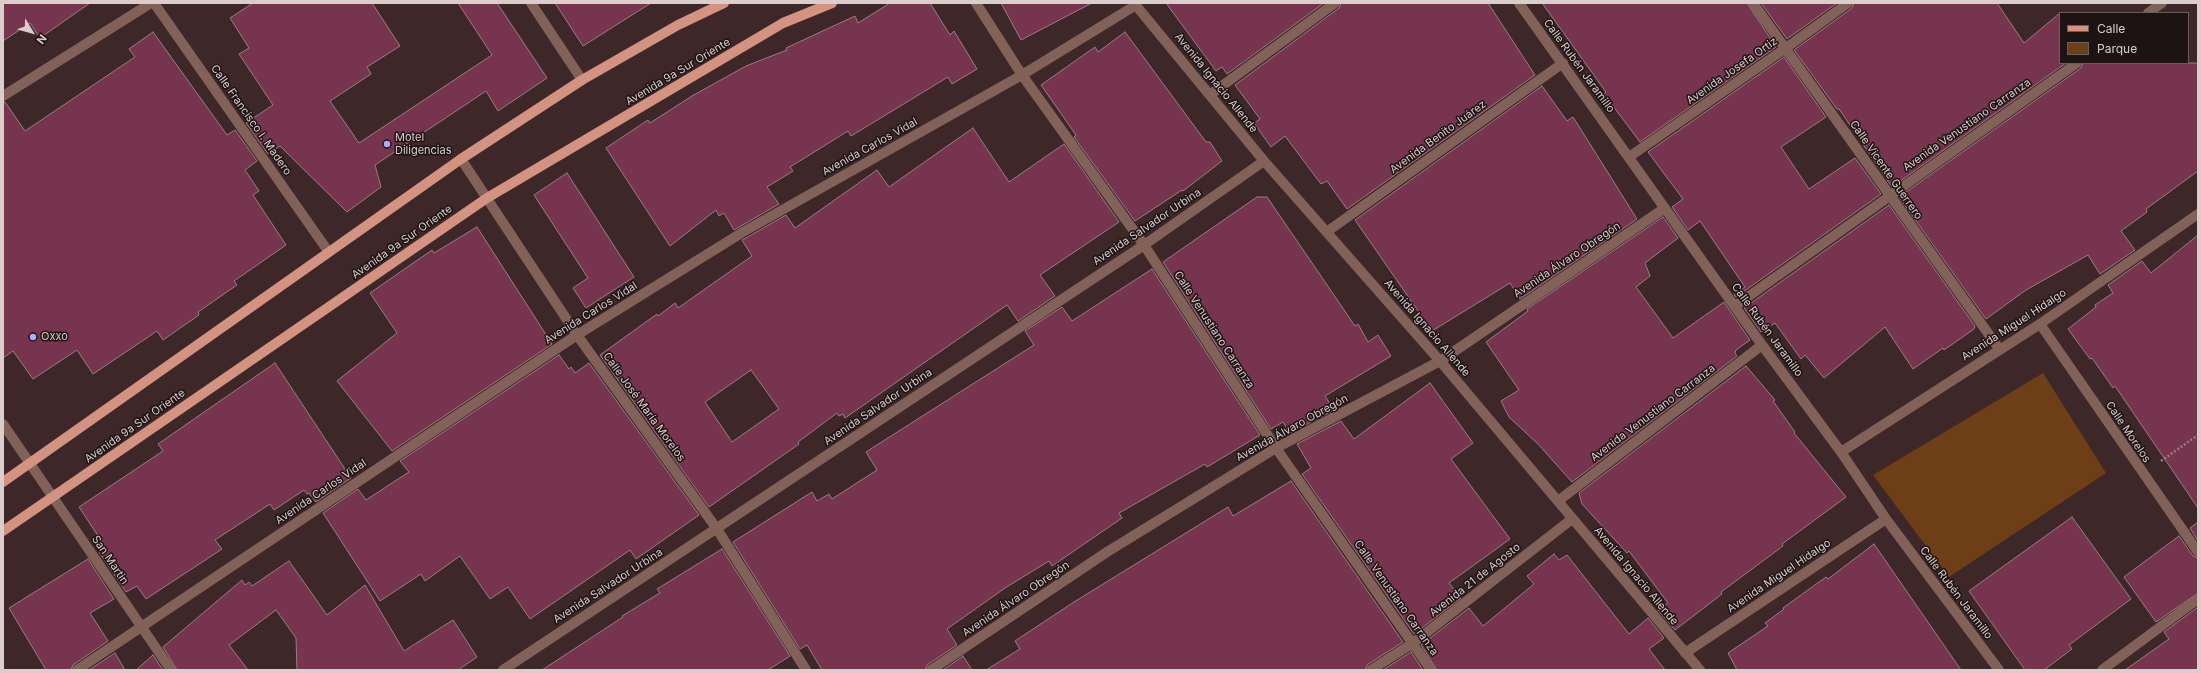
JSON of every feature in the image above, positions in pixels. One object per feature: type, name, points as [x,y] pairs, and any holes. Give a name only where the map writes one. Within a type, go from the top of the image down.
[{"type":"main road","points":[[3,482],[328,251],[461,159],[582,80],[678,25],[724,3]]},
{"type":"main road","name":"Avenida 9a Sur Oriente","points":[[3,531],[487,198],[783,23],[832,3]]},
{"type":"street","points":[[3,96],[152,3]]},
{"type":"street","name":"Calle Francisco I. Madero","points":[[152,3],[328,251]]},
{"type":"street","points":[[531,3],[582,80]]},
{"type":"street","name":"Calle Venustiano Carranza","points":[[976,3],[1022,75],[1144,245],[1276,448],[1431,670]]},
{"type":"street","points":[[1211,94],[1335,3]]},
{"type":"street","name":"Calle Rubén Jaramillo","points":[[1519,3],[1762,345],[1841,452],[1886,519],[1998,670]]},
{"type":"street","name":"Calle Vicente Guerrero","points":[[1753,3],[2000,350]]},
{"type":"street","name":"Avenida Josefa Ortiz","points":[[1629,157],[1848,3]]},
{"type":"street","points":[[2149,12],[2162,3]]},
{"type":"street","name":"Avenida Carlos Vidal","points":[[77,670],[577,335],[743,232],[1022,75],[1135,4]]},
{"type":"street","name":"Avenida Ignacio Allende","points":[[1135,4],[1211,94],[1264,161],[1328,231],[1440,361],[1558,501],[1572,520],[1700,670]]},
{"type":"street","name":"Avenida Benito Juárez","points":[[1328,231],[1563,63]]},
{"type":"street","name":"Avenida Venustiano Carranza","points":[[1735,306],[1889,195],[2076,64]]},
{"type":"street","name":"Calle José María Morelos","points":[[461,159],[577,335],[716,529],[806,670]]},
{"type":"street","name":"Avenida Salvador Urbina","points":[[503,670],[1144,245],[1264,161]]},
{"type":"street","name":"Avenida Álvaro Obregón","points":[[931,670],[1107,552],[1276,448],[1440,361],[1665,208]]},
{"type":"street","name":"Avenida Miguel Hidalgo","points":[[1841,452],[2040,324],[2198,214]]},
{"type":"street","name":"Calle Morelos","points":[[2040,324],[2142,474],[2198,552]]},
{"type":"street","name":"Avenida Venustiano Carranza","points":[[1558,501],[1762,345]]},
{"type":"street","name":"San Martin","points":[[3,424],[54,496],[141,628],[171,670]]},
{"type":"street","name":"Avenida Miguel Hidalgo","points":[[1685,653],[1886,519]]},
{"type":"street","name":"Avenida 21 de Agosto","points":[[1371,670],[1413,643],[1572,520]]},
{"type":"street","points":[[2102,670],[2198,599]]},
{"type":"path","points":[[2142,474],[2198,435]]},
{"type":"green space","points":[[2043,373],[2106,473],[1949,577],[1873,475]]},
{"type":"building","points":[[3,3],[90,3],[40,38],[30,23],[3,41]]},
{"type":"building","points":[[253,3],[372,3],[400,46],[367,67],[371,74],[330,101],[359,143],[492,55],[458,3],[497,3],[547,78],[498,111],[486,91],[375,165],[381,187],[347,212],[280,146],[268,154],[246,123],[273,105],[239,54],[249,48],[230,18]]},
{"type":"building","points":[[555,3],[651,3],[583,46]]},
{"type":"building","points":[[890,3],[930,3],[950,35],[954,31],[977,69],[952,84],[948,77],[851,136],[848,131],[790,167],[793,171],[767,187],[779,204],[734,230],[724,213],[719,216],[716,210],[670,246],[606,148],[648,120],[650,123],[692,96],[746,66],[787,50],[786,48],[855,16],[858,23]]},
{"type":"building","points":[[1001,3],[1092,3],[1021,40]]},
{"type":"building","points":[[1166,3],[1324,3],[1227,74],[1222,67],[1216,71]]},
{"type":"building","points":[[1341,3],[1488,3],[1535,75],[1347,209],[1327,181],[1321,184],[1285,136],[1271,147],[1254,123],[1260,119],[1235,85],[1339,8]]},
{"type":"building","points":[[1542,3],[1747,3],[1776,47],[1640,142],[1604,94],[1606,92]]},
{"type":"building","points":[[1761,3],[1837,3],[1787,39]]},
{"type":"building","points":[[1854,3],[1997,3],[2024,43],[2059,14],[2059,64],[2065,64],[1892,187],[1839,109],[1837,109],[1794,50],[1852,8]]},
{"type":"building","points":[[153,32],[227,135],[235,130],[257,161],[245,170],[259,191],[253,195],[286,245],[234,281],[237,285],[198,312],[199,315],[163,340],[157,331],[93,374],[77,350],[33,379],[13,351],[3,358],[3,102],[5,102],[25,131],[135,57],[129,49]]},
{"type":"building","points":[[1125,32],[1206,142],[1210,142],[1222,161],[1183,191],[1182,190],[1135,221],[1074,137],[1076,135],[1041,85],[1095,47],[1098,52]]},
{"type":"building","points":[[1784,57],[1826,117],[1781,147],[1809,189],[1855,158],[1881,194],[1736,297],[1734,295],[1745,287],[1700,221],[1688,230],[1672,207],[1683,199],[1648,152]]},
{"type":"building","points":[[2198,63],[2198,171],[2146,209],[2147,212],[2121,231],[2135,250],[2100,274],[2088,255],[2026,290],[1986,319],[1899,197],[2081,68],[2083,64]]},
{"type":"building","points":[[1542,86],[1567,121],[1573,117],[1637,219],[1520,299],[1510,283],[1432,331],[1355,220]]},
{"type":"building","points":[[973,128],[1009,182],[1064,144],[1119,222],[1040,275],[1055,296],[1018,321],[1007,305],[845,418],[843,414],[839,416],[837,413],[798,442],[799,444],[709,507],[600,355],[657,314],[658,316],[675,303],[678,308],[752,256],[742,240],[786,215],[795,228],[877,170],[889,187]],"holes":[[[751,370],[779,409],[732,442],[705,402]]]},
{"type":"building","points":[[567,173],[634,277],[586,308],[573,288],[588,278],[534,195]]},
{"type":"building","points":[[1257,197],[1267,197],[1355,326],[1358,324],[1368,342],[1378,335],[1391,356],[1325,396],[1334,410],[1290,433],[1283,422],[1271,429],[1163,262]]},
{"type":"building","points":[[1889,205],[1975,326],[1974,329],[1913,369],[1885,327],[1824,378],[1805,355],[1801,359],[1775,323],[1761,332],[1744,308]]},
{"type":"building","points":[[1663,217],[1678,238],[1645,263],[1650,276],[1636,287],[1673,338],[1724,302],[1750,340],[1736,350],[1735,353],[1737,356],[1572,482],[1538,444],[1509,417],[1501,401],[1519,390],[1486,342],[1528,311],[1527,309]]},
{"type":"building","points":[[477,227],[552,344],[392,451],[337,381],[397,333],[370,293],[432,250],[434,253]]},
{"type":"building","points":[[2198,235],[2198,508],[2115,386],[2113,388],[2092,358],[2090,359],[2068,329],[2096,307],[2095,305],[2113,293],[2108,285],[2142,261],[2151,273]]},
{"type":"building","points":[[1152,269],[1260,435],[1207,467],[1205,464],[1119,513],[1122,518],[1052,566],[1049,561],[1005,588],[947,629],[957,645],[927,665],[925,670],[822,670],[807,645],[800,649],[733,542],[812,492],[817,501],[829,494],[832,499],[877,470],[866,452],[1034,345],[1025,331],[1062,307],[1072,321]]},
{"type":"building","points":[[559,355],[569,369],[571,367],[575,373],[589,363],[699,515],[636,559],[630,550],[530,619],[508,587],[490,599],[460,556],[425,581],[421,574],[380,601],[323,513],[358,489],[366,500],[409,472],[400,461]]},
{"type":"building","points":[[275,363],[351,478],[316,502],[309,493],[307,494],[304,490],[274,510],[270,504],[215,540],[222,549],[146,599],[137,586],[126,592],[99,552],[106,548],[79,507],[163,451],[158,444]]},
{"type":"building","points":[[1746,366],[1775,400],[1773,401],[1795,432],[1794,433],[1846,497],[1782,544],[1783,546],[1721,592],[1722,594],[1675,630],[1658,610],[1668,603],[1629,551],[1627,553],[1582,504],[1579,493]]},
{"type":"building","points":[[1430,383],[1473,443],[1451,459],[1510,539],[1449,583],[1461,598],[1414,634],[1302,474],[1311,468],[1297,444],[1341,421],[1354,439]]},
{"type":"building","points":[[1291,481],[1403,642],[1367,665],[1365,670],[986,670],[1020,649],[1015,641],[1074,602],[1228,507],[1233,516]]},
{"type":"building","points":[[2072,517],[2131,599],[2069,645],[2072,649],[2044,670],[2025,670],[1969,591]]},
{"type":"building","points":[[2198,522],[2198,541],[2190,528]]},
{"type":"building","points":[[2179,536],[2193,556],[2198,558],[2198,593],[2156,622],[2124,577]]},
{"type":"building","points":[[1874,544],[1961,670],[1737,670],[1728,653],[1768,626],[1765,623],[1784,609],[1783,608],[1826,577],[1828,579]]},
{"type":"building","points":[[722,549],[790,656],[768,670],[542,670],[623,617],[622,616],[660,593],[657,589]]},
{"type":"building","points":[[1554,554],[1559,560],[1567,555],[1629,634],[1648,618],[1664,638],[1649,649],[1665,670],[1437,670],[1421,645],[1469,608],[1483,626],[1534,584],[1527,576]]},
{"type":"building","points":[[88,559],[114,599],[90,613],[108,641],[73,665],[71,670],[46,670],[9,608]]},
{"type":"building","points":[[289,561],[327,615],[365,585],[404,651],[453,620],[477,657],[458,670],[297,670],[296,638],[276,610],[229,645],[248,670],[177,670],[163,647],[242,580],[245,585],[249,582],[252,586]]},
{"type":"building","points":[[2198,607],[2198,670],[2125,670],[2169,639],[2164,632]]},
{"type":"building","points":[[1411,652],[1423,670],[1383,670]]},
{"type":"building","points":[[115,653],[125,670],[89,670]]},
{"type":"building","points":[[153,655],[163,670],[136,670]]},
{"type":"building","points":[[963,656],[972,670],[943,670]]},
{"type":"place","name":"Motel Diligencias","points":[[387,144]]},
{"type":"place","name":"Oxxo","points":[[33,337]]}]
